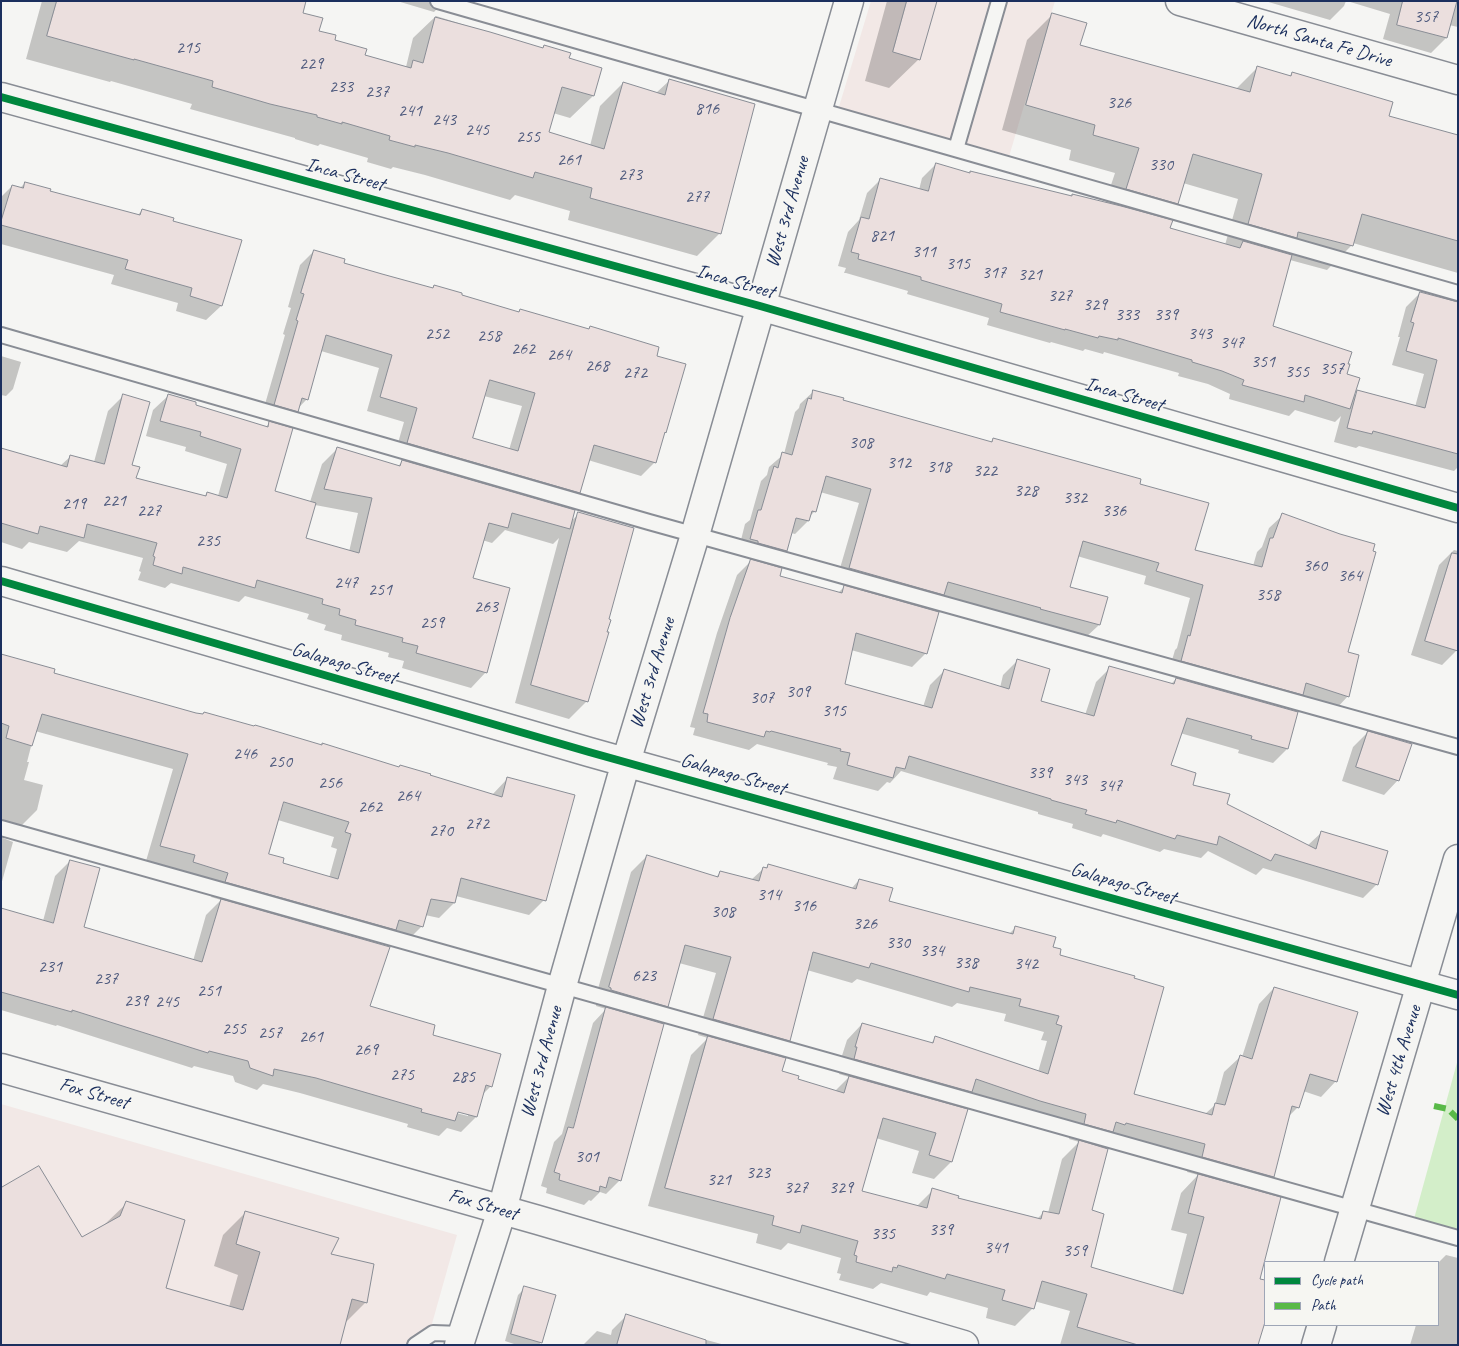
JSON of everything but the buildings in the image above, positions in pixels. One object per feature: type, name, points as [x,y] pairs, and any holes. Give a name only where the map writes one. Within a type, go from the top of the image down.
[{"type":"street","name":"West 3rd Avenue","points":[[460,1340],[502,1210],[562,986],[626,762],[695,535],[849,1]]},
{"type":"street","name":"North Santa Fe Drive","points":[[1180,1],[1458,80]]},
{"type":"street","name":"Inca Street","points":[[1,97],[760,306],[1458,508]]},
{"type":"street","name":"Galapago Street","points":[[1,581],[626,762],[1458,995]]},
{"type":"street","name":"West 4th Avenue","points":[[1339,1261],[1458,859]]},
{"type":"street","name":"Fox Street","points":[[1,1068],[502,1210],[964,1345]]},
{"type":"street","points":[[1316,1345],[1322,1326]]},
{"type":"lane","points":[[438,1],[1458,293]]},
{"type":"lane","points":[[956,150],[998,1]]},
{"type":"lane","points":[[1,335],[695,535],[1458,747]]},
{"type":"lane","points":[[1,828],[1458,1238]]},
{"type":"lane","points":[[415,1345],[433,1333],[460,1340]]},
{"type":"shaded area","points":[[871,1],[1055,1],[1008,160],[838,110]]},
{"type":"shaded area","points":[[1,1104],[457,1235],[426,1345],[1,1345]]},
{"type":"green space","points":[[1458,1059],[1458,1230],[1414,1219]]},
{"type":"marked path","points":[[1434,1106],[1448,1109],[1458,1119]]},
{"type":"cycle path","points":[[1,97],[760,306],[1458,508]]},
{"type":"cycle path","points":[[1,581],[589,752],[1458,995]]}]
